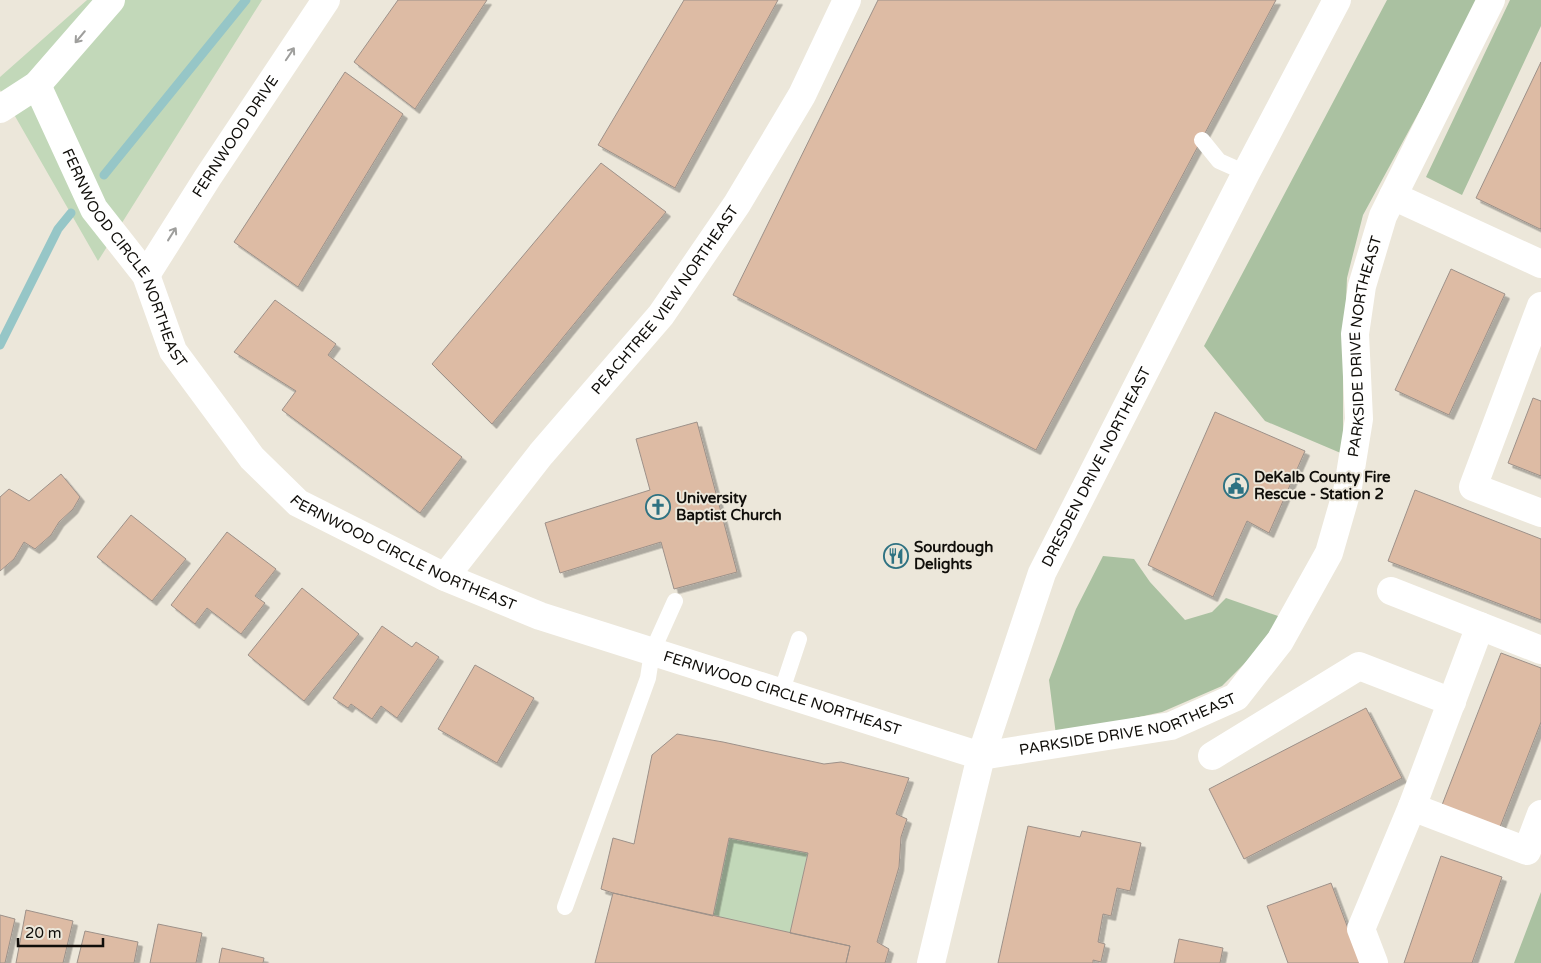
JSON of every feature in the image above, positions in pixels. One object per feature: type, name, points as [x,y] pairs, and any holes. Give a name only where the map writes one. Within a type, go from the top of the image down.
[{"type":"street","points":[[0,109],[37,85],[111,0]]},
{"type":"street","name":"FERNWOOD DRIVE","points":[[146,275],[208,177],[326,0]]},
{"type":"street","name":"PEACHTREE VIEW NORTHEAST","points":[[445,577],[541,454],[661,315],[737,204],[802,95],[847,0]]},
{"type":"street","name":"DRESDEN DRIVE NORTHEAST","points":[[931,963],[981,756],[1042,573],[1246,173],[1337,0]]},
{"type":"street","name":"PARKSIDE DRIVE NORTHEAST","points":[[981,756],[1171,726],[1236,697],[1280,641],[1329,553],[1348,487],[1359,418],[1356,325],[1362,286],[1382,216],[1492,0]]},
{"type":"street","name":"FERNWOOD CIRCLE NORTHEAST","points":[[37,85],[94,210],[146,275],[173,350],[252,458],[298,503],[445,577],[540,616],[981,756]]},
{"type":"street","points":[[1392,196],[1541,264]]},
{"type":"street","points":[[1541,306],[1474,487],[1541,513]]},
{"type":"street","points":[[1391,591],[1541,650]]},
{"type":"street","points":[[1374,963],[1360,929],[1412,807],[1480,626]]},
{"type":"street","points":[[1212,756],[1359,666],[1452,702]]},
{"type":"street","points":[[1412,807],[1527,851],[1541,814]]},
{"type":"lane","points":[[1202,140],[1219,161],[1246,173]]},
{"type":"lane","points":[[565,907],[648,678],[652,652],[675,601]]},
{"type":"lane","points":[[781,693],[800,639]]},
{"type":"green space","points":[[87,0],[262,0],[98,261],[0,90],[0,77]]},
{"type":"green space","points":[[1387,0],[1480,0],[1363,215],[1347,278],[1343,372],[1343,454],[1265,421],[1204,346]]},
{"type":"green space","points":[[1510,0],[1541,0],[1541,26],[1462,195],[1426,177]]},
{"type":"green space","points":[[1103,556],[1134,559],[1150,582],[1185,620],[1212,612],[1226,598],[1281,617],[1251,657],[1222,686],[1162,712],[1056,735],[1049,680],[1076,609]]},
{"type":"green space","points":[[729,838],[808,853],[790,933],[713,916]]},
{"type":"green space","points":[[1541,892],[1541,963],[1514,963]]},
{"type":"building","points":[[398,0],[487,0],[415,109],[354,62]]},
{"type":"building","points":[[684,0],[778,0],[675,188],[598,145]]},
{"type":"building","points":[[878,0],[1276,0],[1036,450],[733,295]]},
{"type":"building","points":[[1541,62],[1541,228],[1540,229],[1476,198]]},
{"type":"building","points":[[345,72],[403,114],[298,287],[234,242]]},
{"type":"building","points":[[601,163],[666,212],[492,424],[432,364]]},
{"type":"building","points":[[1451,269],[1505,294],[1449,415],[1395,390]]},
{"type":"building","points":[[275,300],[336,344],[328,355],[462,457],[420,513],[282,410],[296,391],[234,352]]},
{"type":"building","points":[[1533,398],[1541,401],[1541,476],[1508,463]]},
{"type":"building","name":"DeKalb County Fire Rescue - Station 2","points":[[1215,412],[1305,451],[1269,533],[1247,521],[1213,597],[1148,565]]},
{"type":"building","name":"University Baptist Church","points":[[697,422],[737,572],[674,589],[661,542],[560,573],[545,523],[650,490],[636,439]]},
{"type":"building","points":[[61,474],[80,497],[73,509],[59,522],[51,535],[35,549],[24,542],[14,559],[0,571],[0,497],[9,489],[29,501]]},
{"type":"building","points":[[1415,490],[1541,539],[1541,620],[1388,561]]},
{"type":"building","points":[[131,515],[186,559],[152,601],[97,557]]},
{"type":"building","points":[[227,532],[276,569],[255,596],[265,603],[241,634],[207,608],[195,624],[171,605]]},
{"type":"building","points":[[302,588],[359,634],[304,701],[248,655]]},
{"type":"building","points":[[382,626],[412,647],[416,642],[439,657],[397,718],[381,706],[372,719],[351,704],[348,708],[333,698]]},
{"type":"building","points":[[1501,653],[1541,668],[1541,722],[1500,827],[1442,805]]},
{"type":"building","points":[[475,665],[534,698],[497,763],[438,729]]},
{"type":"building","points":[[1366,708],[1402,778],[1244,859],[1209,789]]},
{"type":"building","points":[[677,734],[824,764],[841,762],[909,778],[896,814],[907,819],[901,837],[899,867],[877,942],[889,949],[885,963],[846,963],[850,946],[790,933],[808,853],[729,838],[713,916],[601,889],[613,838],[634,844],[652,755]]},
{"type":"building","points":[[1028,826],[1080,837],[1082,831],[1141,843],[1130,891],[1117,888],[1111,916],[1103,914],[1098,942],[1105,944],[1101,962],[1093,960],[1093,963],[998,963]]},
{"type":"building","points":[[1441,856],[1502,877],[1472,963],[1404,963]]},
{"type":"building","points":[[1331,883],[1361,963],[1288,963],[1267,906]]},
{"type":"building","points":[[613,893],[850,946],[846,963],[595,963]]},
{"type":"building","points":[[26,910],[73,921],[63,963],[16,963]]},
{"type":"building","points":[[0,915],[15,919],[5,963],[0,963]]},
{"type":"building","points":[[158,924],[202,933],[196,963],[150,963]]},
{"type":"building","points":[[85,931],[138,942],[134,963],[77,963]]},
{"type":"building","points":[[1179,939],[1223,948],[1220,963],[1174,963]]},
{"type":"building","points":[[222,948],[264,958],[263,963],[219,963]]},
{"type":"waterway","points":[[104,175],[246,0]]},
{"type":"waterway","points":[[0,345],[58,229],[71,213]]},
{"type":"place","name":"DeKalb County Fire Rescue - Station 2","points":[[1236,486]]},
{"type":"place","name":"University Baptist Church","points":[[658,507]]},
{"type":"place","name":"Sourdough Delights","points":[[896,556]]}]
